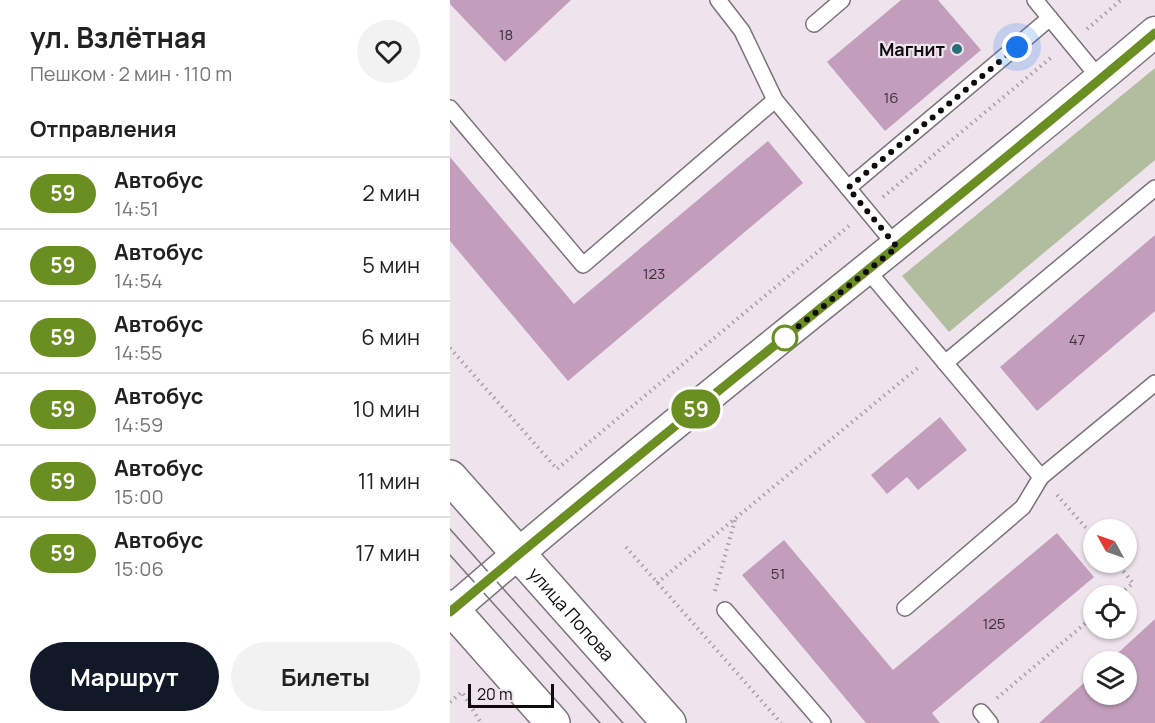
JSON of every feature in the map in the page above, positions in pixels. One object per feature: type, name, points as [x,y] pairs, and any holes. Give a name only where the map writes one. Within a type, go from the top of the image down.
[{"type":"main road","name":"улица Попова","points":[[450,477],[669,723]]},
{"type":"main road","points":[[451,610],[553,723]]},
{"type":"street","points":[[451,610],[518,553],[897,247],[1155,33]]},
{"type":"lane","points":[[718,0],[742,31],[775,100],[897,247]]},
{"type":"lane","points":[[814,24],[842,0]]},
{"type":"lane","points":[[1035,0],[1100,79]]},
{"type":"lane","points":[[848,188],[1050,18]]},
{"type":"lane","points":[[450,108],[584,265],[775,100]]},
{"type":"lane","points":[[941,358],[1155,188]]},
{"type":"lane","points":[[868,270],[1041,477]]},
{"type":"lane","points":[[905,608],[1023,507],[1041,477],[1155,383]]},
{"type":"lane","points":[[725,610],[823,723]]},
{"type":"path","points":[[450,348],[557,469],[1120,0]]},
{"type":"path","points":[[657,583],[736,518],[941,358]]},
{"type":"path","points":[[1041,477],[1083,525]]},
{"type":"path","points":[[714,592],[736,518]]},
{"type":"path","points":[[626,547],[781,723]]},
{"type":"path","points":[[1125,573],[1133,583],[1131,585]]},
{"type":"path","points":[[702,635],[705,624]]},
{"type":"path","points":[[985,718],[1083,626]]},
{"type":"path","points":[[450,702],[462,692],[481,723]]},
{"type":"green space","points":[[1155,68],[1155,160],[949,332],[902,276]]},
{"type":"building","points":[[450,0],[571,0],[505,62],[450,4]]},
{"type":"building","points":[[901,0],[938,0],[981,50],[885,131],[827,62]]},
{"type":"building","points":[[768,141],[803,183],[568,381],[450,241],[450,157],[574,304]]},
{"type":"building","points":[[1155,235],[1155,311],[1037,411],[1000,367]]},
{"type":"building","points":[[940,417],[967,450],[918,490],[907,477],[887,494],[871,475]]},
{"type":"building","points":[[1057,533],[1083,564],[1083,573],[1091,573],[1094,577],[932,713],[940,723],[866,723],[742,575],[784,540],[893,670]]},
{"type":"building","points":[[1155,619],[1155,723],[1039,723],[1083,684],[1083,705],[1137,705],[1137,651],[1120,651],[1133,639],[1137,639],[1137,635]]},
{"type":"tram line","points":[[450,529],[623,723]]},
{"type":"tram line","points":[[450,555],[600,723]]},
{"type":"bus line","name":"59","points":[[450,612],[518,553],[868,270],[1155,33]]},
{"type":"place","name":"Магнит","points":[[957,49]]},
{"type":"route","points":[[785,338],[779,342],[897,247],[848,188],[1017,47]]}]
